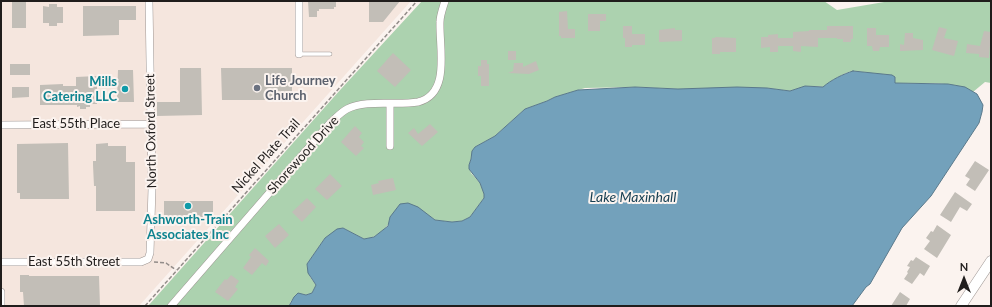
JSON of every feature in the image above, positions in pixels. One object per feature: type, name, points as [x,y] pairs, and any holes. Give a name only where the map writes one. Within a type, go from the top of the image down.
[{"type":"main road","points":[[961,306],[991,261]]},
{"type":"street","name":"North Oxford Street","points":[[146,261],[150,253],[152,188],[149,1]]},
{"type":"street","points":[[299,1],[299,54]]},
{"type":"street","name":"Shorewood Drive","points":[[171,306],[336,117],[347,109],[358,106],[412,103],[431,97],[436,90],[440,75],[440,19],[445,1]]},
{"type":"street","points":[[390,104],[390,146]]},
{"type":"street","name":"East 55th Place","points":[[1,125],[151,124]]},
{"type":"street","name":"East 55th Street","points":[[1,262],[146,261]]},
{"type":"street","points":[[1,292],[1,306]]},
{"type":"lane","points":[[299,54],[330,54]]},
{"type":"path","name":"Nickel Plate Trail","points":[[145,306],[417,1]]},
{"type":"path","points":[[146,261],[166,263],[177,270]]},
{"type":"shaded area","points":[[1,1],[411,1],[139,306],[1,306]]},
{"type":"green space","points":[[422,1],[824,1],[837,10],[890,1],[991,1],[991,83],[985,82],[973,92],[965,88],[945,84],[894,83],[892,75],[851,71],[824,87],[814,86],[790,91],[767,88],[585,88],[555,97],[525,109],[495,136],[475,147],[469,165],[471,173],[480,183],[484,193],[484,198],[470,217],[462,221],[452,222],[435,220],[431,217],[390,217],[390,221],[382,231],[367,239],[364,239],[343,228],[325,238],[307,264],[310,277],[316,285],[312,293],[306,295],[303,294],[291,301],[289,306],[148,306],[341,89]]},
{"type":"water","name":"Lake Maxinhall","points":[[853,71],[892,75],[895,77],[895,83],[948,84],[965,87],[977,94],[983,105],[979,123],[931,196],[902,228],[870,284],[852,306],[289,306],[298,293],[306,295],[312,293],[316,285],[308,273],[307,264],[325,238],[337,229],[343,228],[364,239],[374,237],[388,226],[390,217],[400,204],[408,203],[418,207],[435,220],[452,222],[462,221],[470,217],[484,198],[480,183],[469,169],[472,151],[475,147],[495,136],[525,109],[578,90],[635,87],[678,89],[737,87],[767,88],[790,91],[805,86],[823,87],[837,78]]},
{"type":"building","points":[[308,1],[336,1],[336,7],[334,7],[334,9],[319,9],[319,11],[317,11],[317,17],[309,17]]},
{"type":"building","points":[[369,1],[400,1],[383,22],[369,22]]},
{"type":"building","points":[[12,2],[26,2],[26,28],[12,28]]},
{"type":"building","points":[[49,4],[57,4],[57,7],[63,7],[63,23],[57,23],[57,26],[49,26],[49,23],[43,23],[43,6],[49,7]]},
{"type":"building","points":[[83,6],[136,6],[136,20],[119,20],[119,35],[83,36]]},
{"type":"building","points":[[567,11],[568,29],[575,29],[575,38],[561,38],[561,36],[559,36],[559,12]]},
{"type":"building","points":[[588,14],[606,14],[606,21],[600,21],[600,31],[588,31]]},
{"type":"building","points":[[623,26],[632,26],[632,34],[645,34],[645,45],[632,45],[632,47],[625,47]]},
{"type":"building","points":[[827,26],[853,26],[853,39],[851,39],[851,42],[843,42],[843,39],[837,38],[818,38],[818,47],[801,46],[801,52],[793,51],[793,46],[778,46],[778,52],[770,52],[770,47],[761,48],[761,37],[768,37],[768,35],[778,34],[778,38],[793,38],[793,32],[827,30]]},
{"type":"building","points":[[939,27],[947,29],[944,38],[958,41],[954,56],[932,50]]},
{"type":"building","points":[[675,28],[675,30],[682,30],[682,41],[659,42],[659,30]]},
{"type":"building","points":[[867,28],[876,28],[876,35],[889,35],[889,47],[880,47],[879,51],[873,51],[872,46],[867,46]]},
{"type":"building","points":[[984,31],[991,32],[989,58],[979,57],[979,54],[966,53],[967,44],[980,46]]},
{"type":"building","points":[[905,33],[913,33],[913,38],[923,40],[923,50],[900,51],[900,44],[904,45]]},
{"type":"building","points":[[712,38],[736,38],[736,52],[720,52],[720,54],[712,54]]},
{"type":"building","points":[[508,51],[516,51],[516,60],[508,60]]},
{"type":"building","points":[[393,53],[411,70],[395,87],[377,71]]},
{"type":"building","points":[[481,60],[487,60],[487,64],[489,64],[489,86],[481,86],[481,76],[478,76],[478,66],[481,66]]},
{"type":"building","points":[[536,61],[539,70],[529,74],[508,73],[513,71],[514,63],[523,63],[523,67]]},
{"type":"building","points":[[10,64],[30,64],[30,75],[10,75]]},
{"type":"building","points":[[180,68],[201,68],[202,115],[157,116],[157,102],[180,102]]},
{"type":"building","name":"Life Journey Church","points":[[221,68],[292,68],[292,100],[222,100]]},
{"type":"building","name":"Mills Catering LLC","points":[[118,70],[133,70],[134,102],[117,102]]},
{"type":"building","points":[[97,76],[97,104],[90,104],[90,107],[86,107],[86,109],[80,109],[80,106],[77,107],[77,105],[40,105],[40,85],[63,84],[63,86],[76,86],[76,77]]},
{"type":"building","points":[[12,87],[29,87],[29,97],[12,98]]},
{"type":"building","points":[[430,124],[438,132],[422,146],[408,133],[414,128],[418,134]]},
{"type":"building","points":[[355,126],[362,133],[359,137],[364,142],[361,146],[364,148],[356,156],[341,142]]},
{"type":"building","points":[[68,143],[69,199],[20,199],[20,193],[17,193],[17,144]]},
{"type":"building","points":[[108,143],[108,146],[126,146],[126,162],[135,162],[135,211],[96,211],[96,186],[94,186],[93,161],[96,161],[96,144]]},
{"type":"building","points":[[975,161],[989,170],[975,191],[966,185],[970,179],[965,176]]},
{"type":"building","points":[[330,174],[342,186],[327,200],[315,189]]},
{"type":"building","points":[[393,178],[396,190],[373,195],[371,185],[379,183],[378,181]]},
{"type":"building","points":[[955,192],[972,204],[967,211],[960,207],[951,222],[940,215]]},
{"type":"building","points":[[307,198],[316,207],[302,222],[292,212]]},
{"type":"building","name":"Ashworth-Train Associates Inc","points":[[164,201],[213,201],[213,212],[204,212],[204,222],[164,222]]},
{"type":"building","points":[[279,224],[289,235],[275,248],[265,236]]},
{"type":"building","points":[[937,225],[951,235],[937,258],[924,249],[930,241],[926,238],[931,231],[933,232]]},
{"type":"building","points":[[255,248],[269,261],[266,266],[262,263],[252,275],[243,268],[251,257],[249,255]]},
{"type":"building","points":[[916,257],[930,266],[924,276],[920,273],[912,284],[904,279],[910,267],[907,266],[911,260],[913,261]]},
{"type":"building","points":[[20,275],[99,276],[100,306],[24,306],[23,292],[20,292]]},
{"type":"building","points":[[231,275],[239,281],[235,287],[238,289],[228,301],[215,292],[225,279],[227,280]]},
{"type":"building","points":[[900,292],[910,299],[906,306],[891,306]]},
{"type":"place","name":"Life Journey Church","points":[[257,88]]},
{"type":"place","name":"Mills Catering LLC","points":[[125,89]]},
{"type":"place","name":"Ashworth-Train Associates Inc","points":[[188,206]]}]
